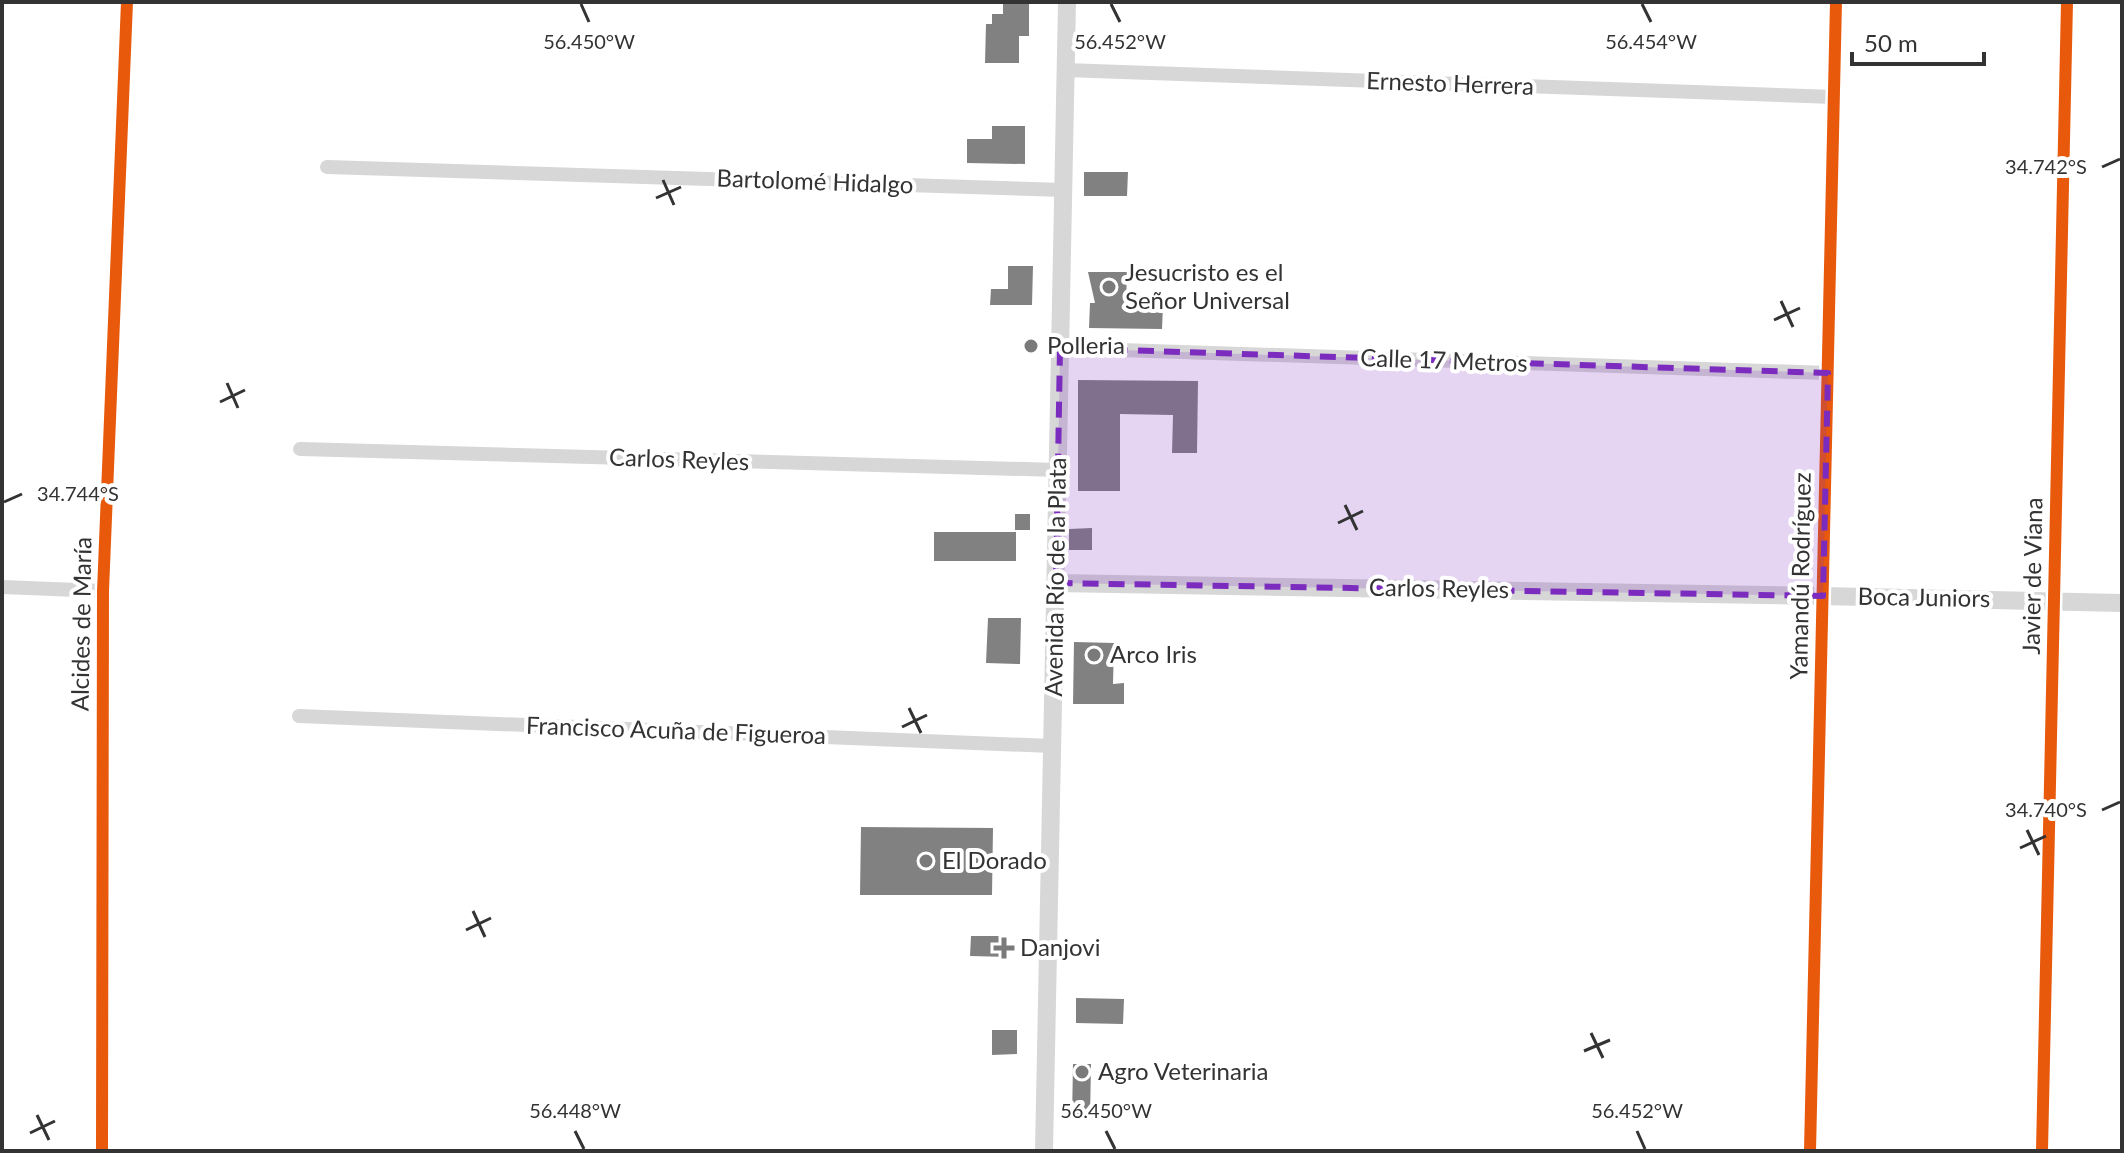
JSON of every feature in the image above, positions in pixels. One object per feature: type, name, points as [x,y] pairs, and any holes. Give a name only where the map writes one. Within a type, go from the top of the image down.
[{"type":"street","name":"Alcides de María","points":[[102,1151],[103,591],[127,2]]},
{"type":"street","name":"Avenida Río de la Plata","points":[[1044,1151],[1067,2]]},
{"type":"street","name":"Yamandú Rodríguez","points":[[1810,1151],[1836,2]]},
{"type":"street","name":"Javier de Viana","points":[[2042,1151],[2067,2]]},
{"type":"street","name":"Ernesto Herrera","points":[[1065,70],[1834,97]]},
{"type":"street","name":"Bartolomé Hidalgo","points":[[327,167],[1063,190]]},
{"type":"street","name":"Calle 17 Metros","points":[[1060,348],[1828,373]]},
{"type":"street","name":"Carlos Reyles","points":[[300,449],[1058,470]]},
{"type":"street","name":"Carlos Reyles","points":[[1056,583],[1823,596]]},
{"type":"street","points":[[2,587],[103,591]]},
{"type":"street","name":"Boca Juniors","points":[[1823,596],[2122,603]]},
{"type":"street","name":"Francisco Acuña de Figueroa","points":[[299,716],[1052,746]]},
{"type":"highlighted area","points":[[1060,348],[1828,373],[1823,596],[1056,583]]},
{"type":"building","points":[[1003,2],[1029,2],[1029,36],[1019,36],[1019,63],[985,63],[986,24],[992,24],[992,14],[1003,14]]},
{"type":"building","points":[[992,126],[1025,126],[1025,164],[967,163],[967,139],[992,139]]},
{"type":"building","points":[[1084,172],[1128,172],[1127,196],[1084,196]]},
{"type":"building","points":[[1008,266],[1033,266],[1032,305],[990,305],[991,289],[1008,289]]},
{"type":"building","points":[[1088,272],[1127,272],[1126,304],[1163,305],[1162,329],[1089,328],[1090,303],[1095,303]]},
{"type":"building","points":[[1078,380],[1198,381],[1197,453],[1172,453],[1173,415],[1120,414],[1120,491],[1078,491]]},
{"type":"building","points":[[1015,514],[1030,514],[1030,530],[1015,530]]},
{"type":"building","points":[[1092,528],[1092,550],[1069,550],[1069,529]]},
{"type":"building","points":[[934,532],[1016,532],[1016,561],[934,561]]},
{"type":"building","points":[[988,618],[1021,618],[1020,664],[986,663]]},
{"type":"building","points":[[1074,642],[1114,643],[1113,684],[1124,683],[1124,704],[1073,704]]},
{"type":"building","name":"El Dorado","points":[[861,827],[993,828],[992,895],[860,895]]},
{"type":"building","points":[[971,936],[1009,936],[1009,957],[970,956]]},
{"type":"building","points":[[1076,998],[1124,999],[1123,1024],[1076,1023]]},
{"type":"building","points":[[992,1030],[1017,1030],[1017,1054],[992,1055]]},
{"type":"building","points":[[1073,1064],[1091,1064],[1090,1118],[1072,1118]]},
{"type":"cycle path","points":[[102,1151],[103,591],[127,2]]},
{"type":"cycle path","points":[[1810,1151],[1836,2]]},
{"type":"cycle path","points":[[2042,1151],[2067,2]]},
{"type":"place","name":"Jesucristo es el Señor Universal","points":[[1109,287]]},
{"type":"place","name":"Polleria","points":[[1031,346]]},
{"type":"place","name":"Arco Iris","points":[[1094,655]]},
{"type":"place","name":"El Dorado","points":[[926,861]]},
{"type":"place","name":"Danjovi","points":[[1004,948]]},
{"type":"place","name":"Agro Veterinaria","points":[[1082,1072]]}]
